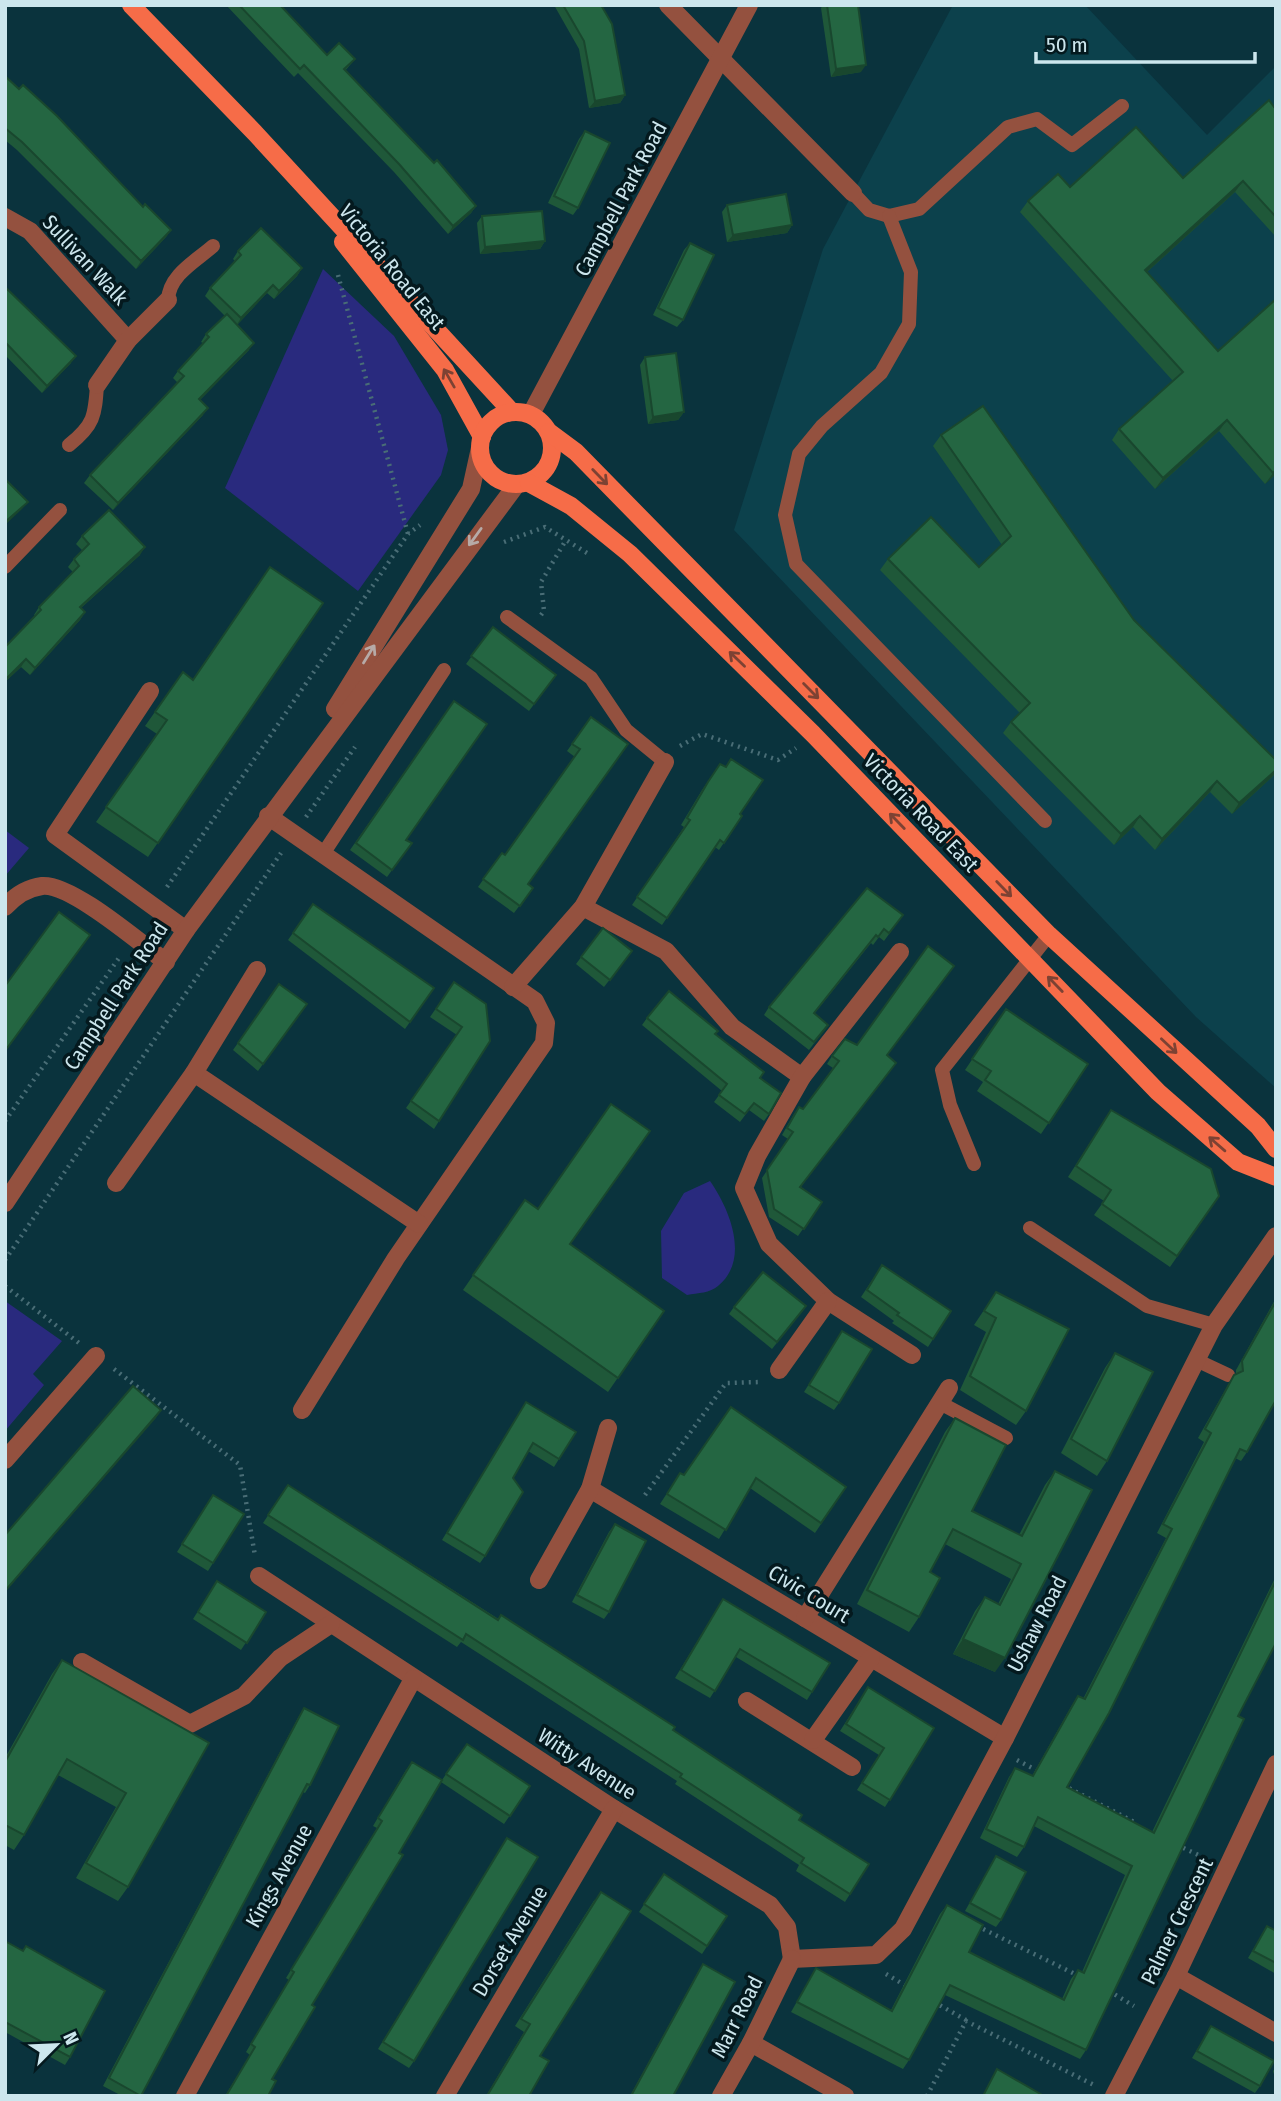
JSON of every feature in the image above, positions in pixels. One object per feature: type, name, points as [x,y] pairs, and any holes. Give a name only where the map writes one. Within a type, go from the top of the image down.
[{"type":"main road","name":"Victoria Road East","points":[[131,5],[255,133],[511,411]]},
{"type":"main road","name":"Victoria Road East","points":[[255,133],[445,370],[481,443]]},
{"type":"main road","points":[[511,411],[531,415],[549,432],[551,457],[546,468],[523,484],[502,481],[492,474],[483,461],[481,443],[496,418],[511,411]]},
{"type":"main road","name":"Victoria Road East","points":[[549,432],[576,452],[1049,934],[1258,1126],[1276,1149]]},
{"type":"main road","name":"Victoria Road East","points":[[523,484],[571,506],[630,554],[813,734],[1158,1092],[1238,1162],[1276,1177]]},
{"type":"street","points":[[668,5],[853,193]]},
{"type":"street","name":"Campbell Park Road","points":[[531,415],[749,5]]},
{"type":"street","name":"Sullivan Walk","points":[[5,217],[30,231],[128,340]]},
{"type":"street","points":[[97,385],[128,340],[168,300]]},
{"type":"street","name":"Campbell Park Road","points":[[268,817],[471,489],[481,443]]},
{"type":"street","name":"Campbell Park Road","points":[[5,1203],[186,930],[268,817],[523,484]]},
{"type":"street","points":[[150,691],[55,835],[186,930]]},
{"type":"street","points":[[513,987],[583,907],[665,762]]},
{"type":"street","points":[[268,817],[535,1001],[546,1023],[544,1043],[419,1224],[302,1410]]},
{"type":"street","points":[[5,907],[16,895],[43,886],[69,893],[166,962]]},
{"type":"street","points":[[583,907],[666,951],[732,1027],[802,1077]]},
{"type":"street","points":[[900,952],[802,1077],[757,1156],[744,1188],[769,1244],[828,1301],[912,1355]]},
{"type":"street","points":[[116,1183],[194,1073],[257,970]]},
{"type":"street","points":[[194,1073],[419,1224]]},
{"type":"street","name":"Ushaw Road","points":[[876,1955],[903,1929],[1002,1744],[1214,1325],[1276,1236]]},
{"type":"street","points":[[779,1370],[828,1301]]},
{"type":"street","points":[[5,1460],[96,1356]]},
{"type":"street","points":[[805,1618],[945,1395]]},
{"type":"street","points":[[539,1580],[590,1489],[608,1428]]},
{"type":"street","name":"Civic Court","points":[[590,1489],[871,1658],[1002,1744]]},
{"type":"street","name":"Witty Avenue","points":[[259,1576],[614,1809],[770,1905],[787,1927],[792,1959]]},
{"type":"street","points":[[82,1662],[190,1724],[244,1696],[280,1658],[331,1624]]},
{"type":"street","points":[[813,1740],[871,1658]]},
{"type":"street","name":"Kings Avenue","points":[[184,2096],[413,1679]]},
{"type":"street","points":[[747,1701],[813,1740],[852,1767]]},
{"type":"street","name":"Palmer Crescent","points":[[1114,2096],[1176,1976],[1276,1764]]},
{"type":"street","name":"Dorset Avenue","points":[[445,2096],[614,1809]]},
{"type":"street","points":[[792,1959],[876,1955]]},
{"type":"street","name":"Marr Road","points":[[721,2096],[751,2043],[792,1959]]},
{"type":"street","points":[[1176,1976],[1276,2033]]},
{"type":"street","points":[[751,2043],[845,2096]]},
{"type":"lane","points":[[853,193],[869,210],[889,216],[919,209],[1008,127],[1037,119],[1072,145],[1122,106]]},
{"type":"lane","points":[[889,216],[911,272],[909,324],[881,373],[822,426],[799,454],[785,515],[796,564],[1045,821]]},
{"type":"lane","points":[[168,300],[169,287],[176,278],[214,246]]},
{"type":"lane","points":[[69,445],[87,430],[95,412],[97,385]]},
{"type":"lane","points":[[5,567],[60,510]]},
{"type":"lane","points":[[507,617],[590,678],[626,730],[665,762]]},
{"type":"lane","points":[[323,854],[444,670]]},
{"type":"lane","points":[[974,1164],[950,1105],[942,1070],[1049,934]]},
{"type":"lane","points":[[1030,1228],[1147,1306],[1214,1325]]},
{"type":"lane","points":[[1196,1360],[1228,1375]]},
{"type":"lane","points":[[945,1395],[1006,1438]]},
{"type":"path","points":[[336,268],[408,534]]},
{"type":"path","points":[[154,906],[408,534],[429,519]]},
{"type":"path","points":[[528,632],[544,611],[541,582],[566,540]]},
{"type":"path","points":[[665,762],[686,740],[702,734],[778,760],[813,734]]},
{"type":"path","points":[[5,1121],[133,938]]},
{"type":"path","points":[[5,1286],[240,1465],[259,1576]]},
{"type":"path","points":[[632,1514],[726,1383],[774,1381],[779,1370]]},
{"type":"path","points":[[1002,1744],[1046,1776]]},
{"type":"path","points":[[1058,1782],[1141,1826]]},
{"type":"path","points":[[1165,1839],[1202,1857]]},
{"type":"path","points":[[967,1921],[1086,1980]]},
{"type":"path","points":[[876,1955],[885,1973],[920,1994]]},
{"type":"path","points":[[1098,1986],[1130,2003]]},
{"type":"path","points":[[931,2000],[966,2021],[1092,2084]]},
{"type":"path","points":[[927,2096],[966,2021]]},
{"type":"shaded area","points":[[953,5],[1085,5],[1207,135],[1276,66],[1276,1088],[1196,1017],[734,530],[823,249]]},
{"type":"shaded area","points":[[323,269],[394,336],[441,415],[448,450],[441,475],[358,591],[225,488]]},
{"type":"shaded area","points":[[5,830],[29,848],[5,876]]},
{"type":"shaded area","points":[[710,1181],[730,1219],[735,1248],[733,1262],[728,1275],[718,1286],[687,1295],[662,1278],[661,1231],[684,1193]]},
{"type":"shaded area","points":[[5,1301],[62,1341],[33,1374],[44,1385],[5,1431]]},
{"type":"building","points":[[239,5],[280,5],[327,55],[339,43],[355,59],[344,69],[434,163],[437,160],[476,206],[453,226],[399,164],[304,65],[300,69]]},
{"type":"building","points":[[563,5],[601,5],[612,24],[625,95],[595,101],[584,41]]},
{"type":"building","points":[[827,5],[858,5],[866,65],[836,69]]},
{"type":"building","points":[[5,76],[19,89],[23,85],[57,116],[143,207],[145,204],[171,230],[141,261],[5,128]]},
{"type":"building","points":[[1269,100],[1276,106],[1276,217],[1243,181],[1145,270],[1218,351],[1276,299],[1276,470],[1273,473],[1227,420],[1163,478],[1119,429],[1183,372],[1028,201],[1058,174],[1070,187],[1136,127],[1183,178]]},
{"type":"building","points":[[585,131],[610,143],[578,208],[554,196]]},
{"type":"building","points":[[786,194],[792,225],[733,235],[727,205]]},
{"type":"building","points":[[542,211],[545,241],[485,247],[482,216]]},
{"type":"building","points":[[261,228],[302,268],[279,291],[273,285],[241,318],[210,288],[241,255],[238,251]]},
{"type":"building","points":[[690,243],[714,255],[683,320],[658,308]]},
{"type":"building","points":[[5,287],[76,356],[47,386],[5,342]]},
{"type":"building","points":[[227,314],[254,343],[199,399],[208,408],[118,503],[90,475],[184,376],[178,371],[209,337],[206,334]]},
{"type":"building","points":[[676,353],[684,412],[653,417],[645,357]]},
{"type":"building","points":[[983,406],[1134,620],[1276,760],[1276,770],[1239,803],[1217,781],[1162,839],[1140,816],[1121,834],[1011,722],[1030,703],[888,559],[931,517],[979,567],[1011,536],[941,435]]},
{"type":"building","points":[[5,479],[28,502],[5,522]]},
{"type":"building","points":[[109,510],[145,547],[80,607],[85,612],[35,668],[26,659],[5,680],[5,643],[7,645],[41,610],[39,607],[79,566],[74,559],[89,544],[82,536]]},
{"type":"building","points":[[270,567],[323,603],[158,843],[106,807],[167,720],[155,712],[183,672],[193,680]]},
{"type":"building","points":[[493,627],[556,675],[534,704],[471,656]]},
{"type":"building","points":[[454,701],[487,724],[406,840],[412,843],[392,870],[356,843]]},
{"type":"building","points":[[591,717],[628,744],[528,884],[533,888],[520,906],[483,879],[502,853],[505,855],[580,749],[572,744]]},
{"type":"building","points":[[731,759],[763,780],[724,843],[720,840],[667,918],[637,897],[690,820],[687,818],[720,764],[726,767]]},
{"type":"building","points":[[867,888],[903,915],[889,933],[884,929],[878,937],[876,935],[814,1013],[828,1025],[814,1042],[769,1007]]},
{"type":"building","points":[[313,904],[434,988],[410,1022],[293,933]]},
{"type":"building","points":[[59,912],[90,935],[5,1051],[5,986]]},
{"type":"building","points":[[603,928],[632,951],[610,980],[581,957]]},
{"type":"building","points":[[928,946],[954,966],[887,1055],[896,1063],[800,1187],[822,1202],[804,1229],[774,1209],[767,1170],[793,1132],[787,1128],[799,1107],[803,1109],[839,1061],[832,1056],[845,1039],[857,1045]]},
{"type":"building","points":[[454,982],[486,1004],[490,1041],[439,1121],[411,1101],[462,1027],[436,1009]]},
{"type":"building","points":[[279,984],[307,1004],[263,1064],[238,1043]]},
{"type":"building","points":[[669,991],[718,1031],[715,1034],[764,1072],[760,1078],[781,1093],[769,1114],[754,1103],[745,1114],[719,1095],[727,1084],[647,1018]]},
{"type":"building","points":[[1006,1009],[1088,1064],[1049,1123],[985,1080],[991,1071],[972,1059]]},
{"type":"building","points":[[611,1104],[650,1131],[570,1244],[664,1311],[618,1378],[473,1275],[525,1200],[538,1209]]},
{"type":"building","points":[[1111,1110],[1211,1169],[1219,1196],[1177,1256],[1102,1204],[1111,1190],[1076,1166]]},
{"type":"building","points":[[882,1265],[951,1311],[933,1339],[897,1315],[899,1313],[867,1290]]},
{"type":"building","points":[[763,1272],[806,1306],[777,1342],[734,1307]]},
{"type":"building","points":[[996,1292],[1069,1329],[1026,1411],[970,1376],[996,1318],[984,1311]]},
{"type":"building","points":[[1276,1301],[1276,1400],[1247,1452],[1240,1449],[1109,1713],[1067,1787],[1154,1833],[1276,1580],[1276,1643],[1238,1716],[1244,1719],[1086,2050],[950,1985],[909,2060],[797,2002],[816,1968],[892,2011],[947,1905],[983,1925],[969,1952],[1064,2000],[1078,1970],[1084,1973],[1132,1866],[1038,1817],[1024,1847],[986,1829],[1015,1768],[1033,1776],[1078,1696],[1085,1699],[1172,1529],[1163,1524],[1211,1433],[1205,1429],[1234,1375],[1243,1371],[1242,1361]]},
{"type":"building","points":[[842,1331],[872,1349],[839,1403],[809,1385]]},
{"type":"building","points":[[1115,1353],[1153,1372],[1107,1461],[1071,1439]]},
{"type":"building","points":[[133,1386],[161,1410],[5,1591],[5,1535]]},
{"type":"building","points":[[526,1402],[576,1432],[559,1459],[533,1443],[513,1478],[523,1492],[485,1556],[447,1533]]},
{"type":"building","points":[[731,1407],[846,1487],[821,1523],[756,1478],[726,1530],[667,1494],[680,1473],[684,1475]]},
{"type":"building","points":[[955,1418],[1006,1445],[972,1511],[1022,1536],[1055,1471],[1092,1490],[1005,1658],[963,1639],[985,1597],[1000,1605],[1021,1564],[953,1529],[930,1572],[940,1578],[919,1617],[867,1590]]},
{"type":"building","points":[[288,1485],[498,1620],[501,1615],[675,1727],[673,1730],[802,1815],[799,1820],[869,1864],[850,1894],[801,1863],[804,1858],[680,1777],[682,1774],[466,1634],[463,1640],[268,1515]]},
{"type":"building","points":[[213,1495],[244,1514],[213,1563],[182,1544]]},
{"type":"building","points":[[615,1524],[646,1541],[609,1612],[577,1595]]},
{"type":"building","points":[[217,1581],[266,1612],[247,1643],[198,1612]]},
{"type":"building","points":[[723,1599],[830,1663],[812,1692],[740,1649],[715,1691],[681,1670]]},
{"type":"building","points":[[62,1660],[209,1743],[128,1887],[86,1863],[126,1793],[67,1759],[24,1835],[5,1825],[5,1762]]},
{"type":"building","points":[[868,1687],[934,1728],[890,1800],[862,1783],[884,1748],[846,1724]]},
{"type":"building","points":[[304,1708],[339,1726],[310,1785],[307,1784],[141,2096],[109,2078]]},
{"type":"building","points":[[467,1744],[530,1786],[510,1816],[446,1774]]},
{"type":"building","points":[[412,1762],[442,1780],[399,1853],[403,1855],[312,2005],[315,2007],[272,2079],[276,2081],[268,2096],[226,2096],[255,2047],[251,2044],[294,1972],[291,1970],[382,1821],[378,1818]]},
{"type":"building","points":[[507,1838],[538,1857],[414,2061],[383,2042]]},
{"type":"building","points":[[996,1856],[1026,1872],[1001,1920],[970,1903]]},
{"type":"building","points":[[664,1874],[727,1916],[707,1946],[644,1904]]},
{"type":"building","points":[[601,1892],[631,1911],[540,2056],[549,2061],[529,2096],[487,2096],[530,2024],[521,2019]]},
{"type":"building","points":[[1267,1926],[1276,1931],[1276,1963],[1253,1951]]},
{"type":"building","points":[[5,1941],[23,1951],[26,1946],[105,1991],[70,2057],[5,2022]]},
{"type":"building","points":[[703,1964],[735,1982],[673,2096],[631,2096]]},
{"type":"building","points":[[1211,2026],[1274,2061],[1260,2086],[1197,2051]]},
{"type":"building","points":[[997,2069],[1044,2096],[983,2096]]}]
